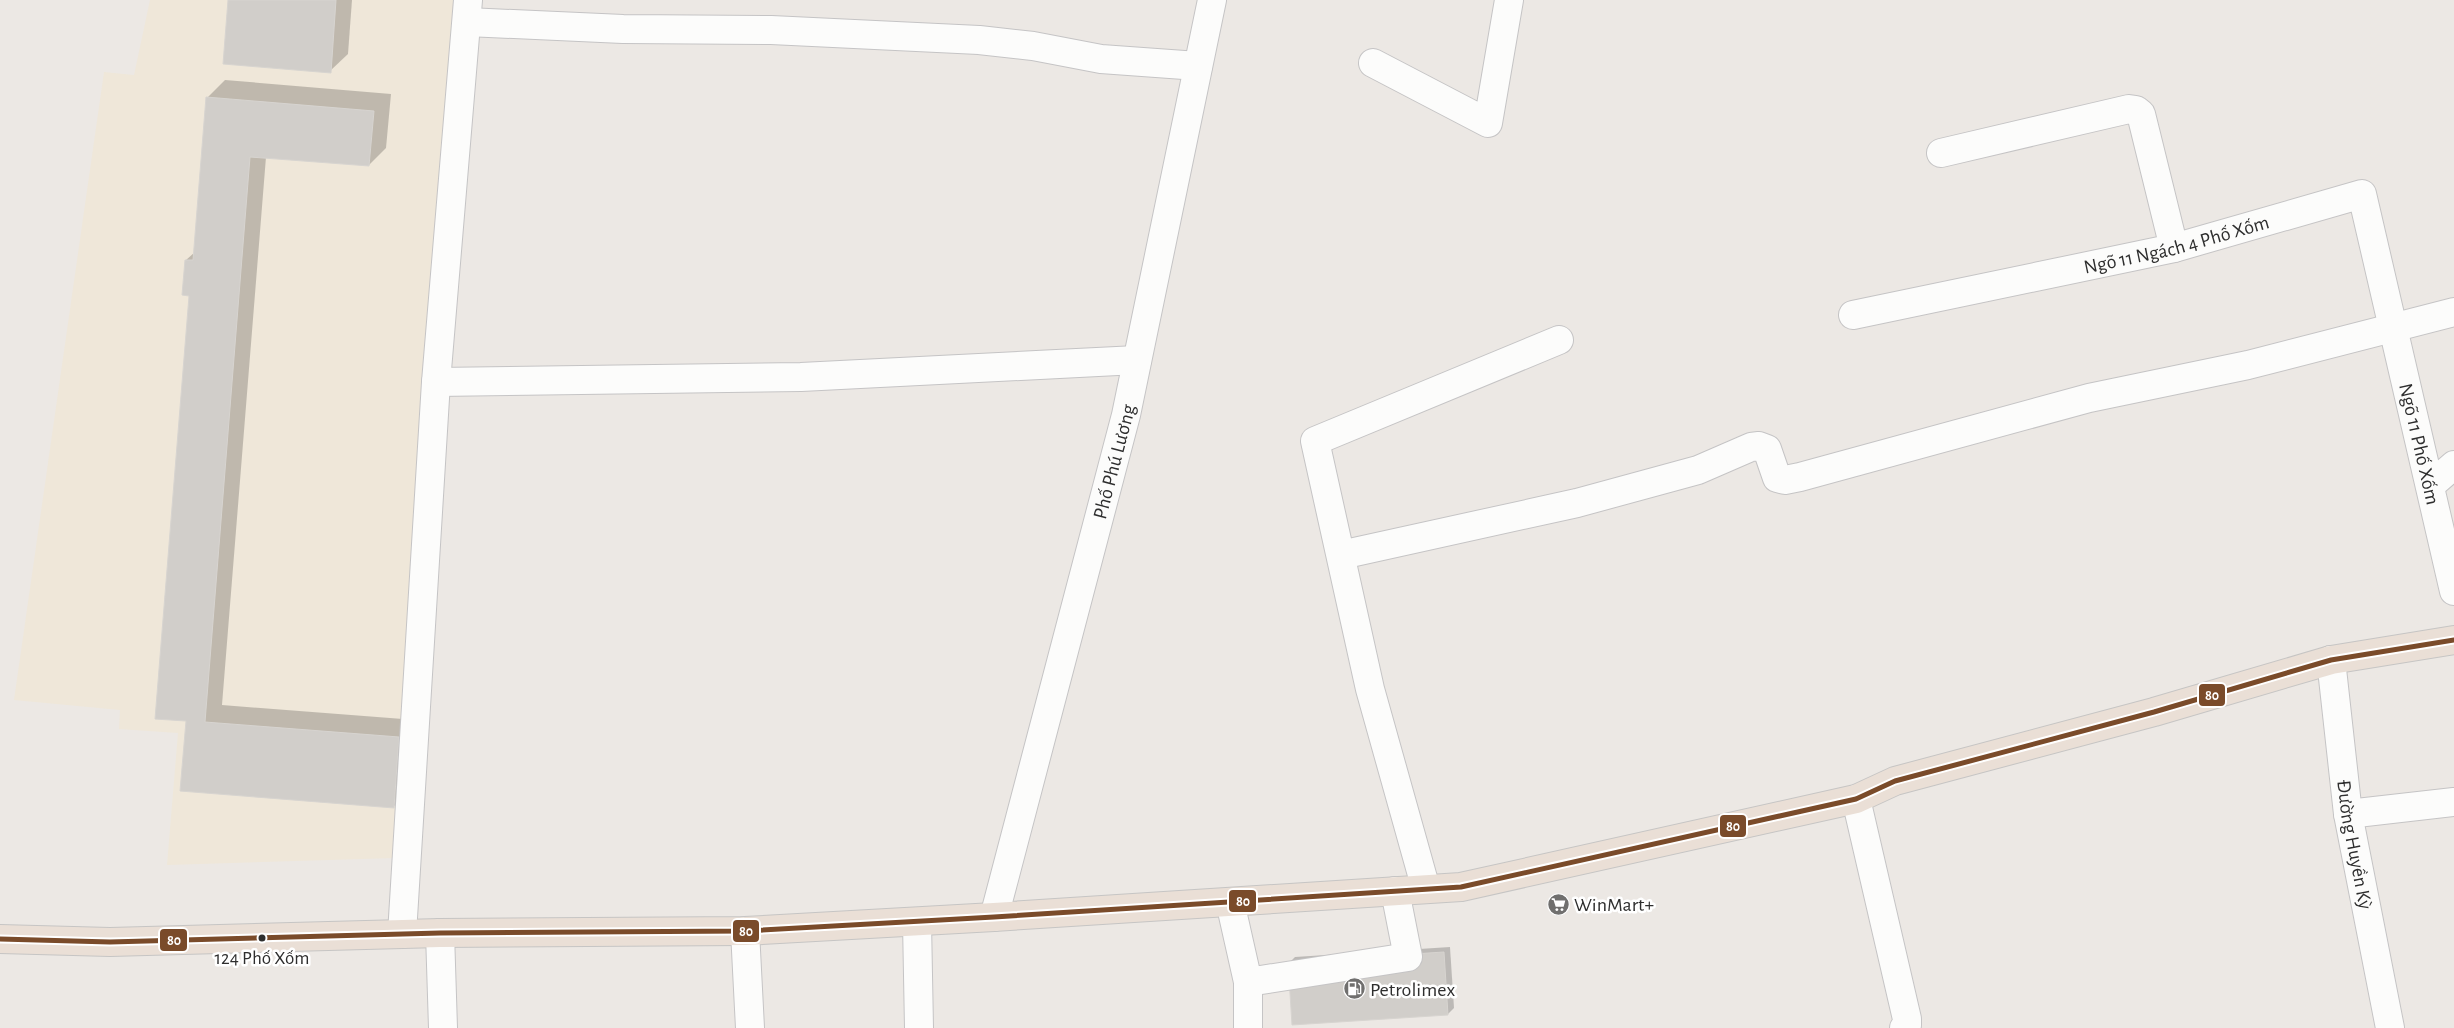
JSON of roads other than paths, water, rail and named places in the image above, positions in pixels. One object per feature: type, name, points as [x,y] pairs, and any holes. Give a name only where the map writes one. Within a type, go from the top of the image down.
[{"type":"highway","points":[[0,939],[110,942],[440,933],[744,931],[994,918],[1461,887],[1856,799],[1895,781],[2154,712],[2331,660],[2454,640]]},
{"type":"street","name":"Phố Phú Lương","points":[[994,918],[1126,415],[1212,0]]},
{"type":"street","points":[[1373,63],[1488,123],[1509,0]]},
{"type":"street","points":[[402,934],[436,382],[468,11],[623,29],[771,30],[979,40],[1033,46],[1101,59],[1198,66]]},
{"type":"street","points":[[1941,153],[2129,109],[2136,110],[2141,114],[2174,248]]},
{"type":"street","name":"Ngõ 11 Ngách 4 Phố Xốm","points":[[1853,315],[2174,248],[2362,194],[2394,327]]},
{"type":"street","points":[[1341,556],[1577,503],[1698,470],[1751,447],[1759,446],[1767,450],[1777,478],[1785,480],[1800,477],[2088,398],[2248,365],[2454,312]]},
{"type":"street","name":"Ngõ 11 Phố Xốm","points":[[2394,327],[2454,590]]},
{"type":"street","points":[[1426,889],[1370,689],[1315,441],[1559,340]]},
{"type":"street","points":[[436,382],[802,377],[1137,360]]},
{"type":"street","points":[[2431,485],[2454,465]]},
{"type":"street","name":"Đường Huyền Kỳ","points":[[2331,660],[2348,814],[2390,1028]]},
{"type":"street","points":[[1856,799],[1907,1019],[1907,1025],[1904,1028]]},
{"type":"street","points":[[2348,814],[2454,802]]},
{"type":"street","points":[[1248,982],[1408,957],[1395,891]]},
{"type":"street","points":[[1230,902],[1248,982],[1248,1028]]},
{"type":"street","points":[[916,922],[919,1028]]},
{"type":"street","points":[[744,931],[750,1028]]},
{"type":"street","points":[[440,933],[443,1028]]},
{"type":"place","name":"WinMart+","points":[[1558,904]]},
{"type":"place","name":"124 Phố Xốm","points":[[262,938]]},
{"type":"place","name":"Petrolimex","points":[[1354,989]]}]
